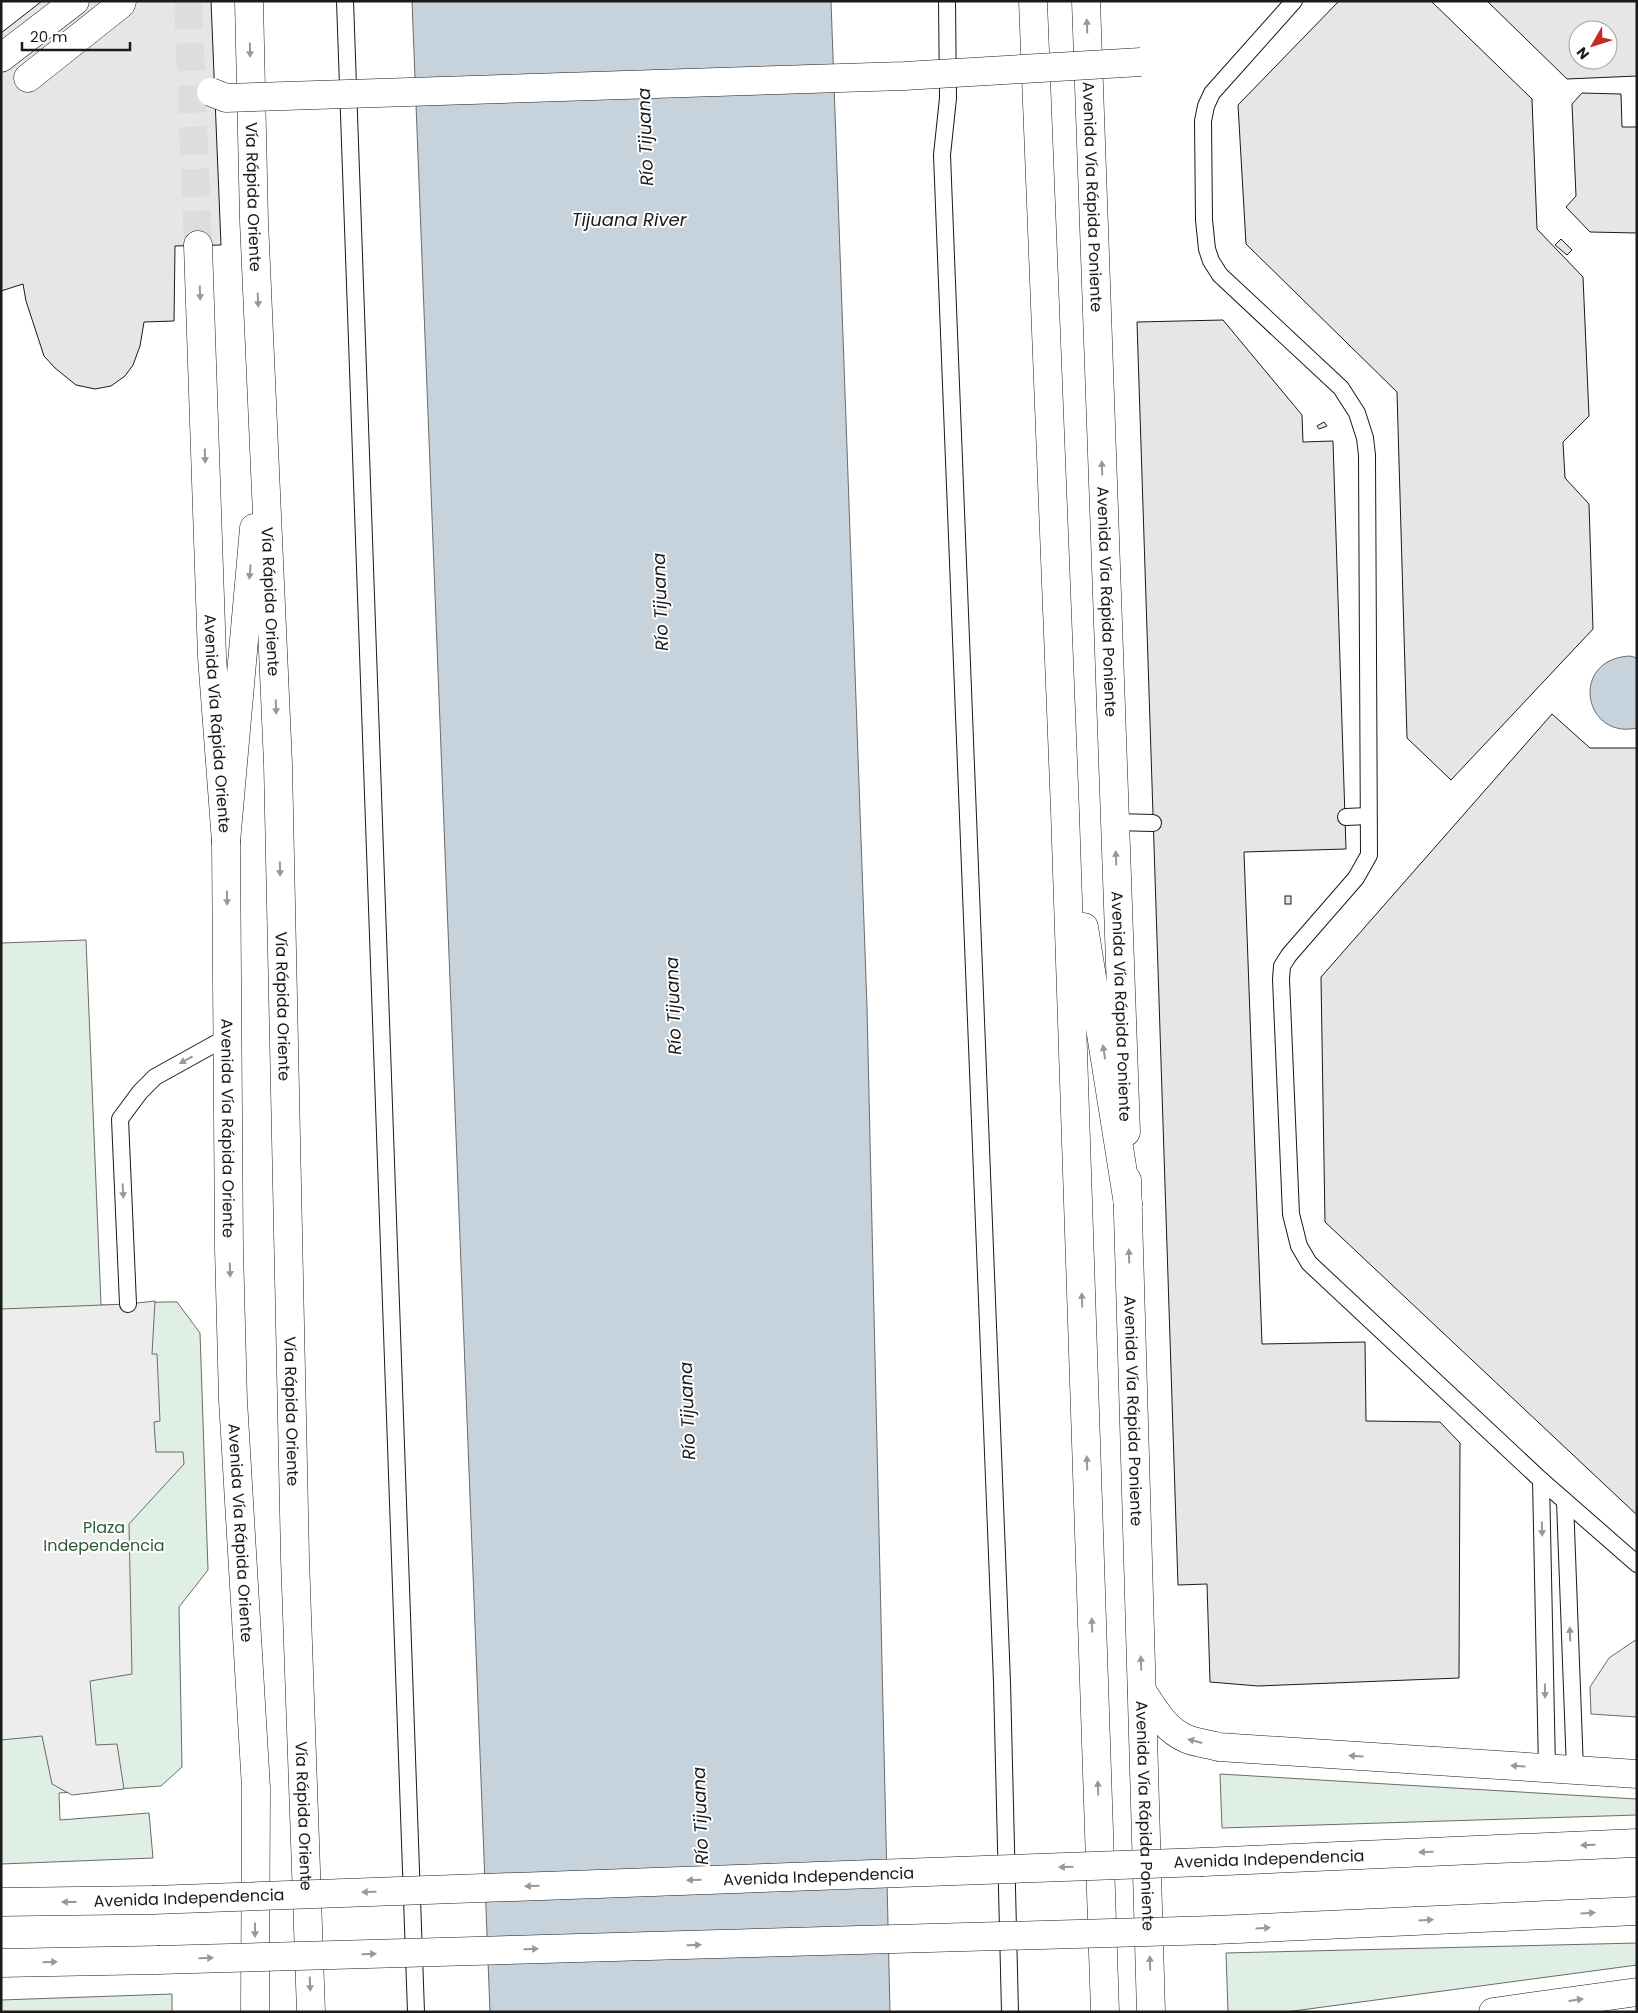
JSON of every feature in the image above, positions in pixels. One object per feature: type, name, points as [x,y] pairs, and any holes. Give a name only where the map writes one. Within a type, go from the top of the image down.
[{"type":"main road","points":[[1,58],[74,1]]},
{"type":"main road","points":[[28,78],[121,4],[122,1]]},
{"type":"main road","name":"Vía Rápida Oriente","points":[[249,1],[254,221],[278,764],[295,1568],[311,2012]]},
{"type":"main road","points":[[1033,1],[1065,811],[1105,2012]]},
{"type":"main road","name":"Avenida Vía Rápida Poniente","points":[[1086,1],[1128,1204],[1151,2012]]},
{"type":"main road","points":[[211,92],[226,98],[904,76],[1141,62]]},
{"type":"main road","name":"Avenida Vía Rápida Oriente","points":[[198,245],[212,657],[226,842],[229,1036],[229,1250],[233,1400],[256,1788],[255,2012]]},
{"type":"main road","points":[[226,842],[264,419]]},
{"type":"main road","points":[[1065,811],[1128,1204]]},
{"type":"main road","points":[[1142,1690],[1163,1722],[1171,1729],[1188,1740],[1219,1747],[1637,1774]]},
{"type":"main road","name":"Avenida Independencia","points":[[1,1902],[153,1900],[1202,1862],[1637,1843]]},
{"type":"main road","points":[[1,1963],[1215,1930],[1637,1911]]},
{"type":"main road","points":[[1493,2012],[1637,1992]]},
{"type":"lane","points":[[345,1],[416,2012]]},
{"type":"lane","points":[[946,1],[948,98],[942,155],[1002,1682],[1010,2012]]},
{"type":"lane","points":[[1294,1],[1221,82],[1208,100],[1203,121],[1204,220],[1207,249],[1211,261],[1220,275],[1341,388],[1357,413],[1365,438],[1368,855],[1360,872],[1289,954],[1282,966],[1290,1204],[1294,1229],[1299,1246],[1309,1263],[1541,1480],[1637,1564]]},
{"type":"lane","points":[[1346,817],[1368,816]]},
{"type":"lane","points":[[1114,822],[1153,823]]},
{"type":"lane","points":[[128,1304],[120,1119],[140,1092],[155,1077],[229,1036]]},
{"type":"lane","points":[[1541,1480],[1547,1768]]},
{"type":"lane","points":[[1565,1501],[1575,1770]]},
{"type":"green space","name":"Plaza Independencia","points":[[86,940],[101,1305],[177,1302],[200,1333],[208,1570],[179,1607],[182,1767],[161,1786],[59,1793],[60,1820],[149,1813],[153,1858],[1,1864],[1,943]]},
{"type":"green space","points":[[1220,1774],[1637,1799],[1637,1815],[1222,1828]]},
{"type":"green space","points":[[1637,1943],[1637,1965],[1286,2012],[1228,2012],[1226,1953]]},
{"type":"green space","points":[[172,1994],[172,2012],[1,2012],[1,2000]]},
{"type":"shaded area","name":"Plaza Independencia","points":[[155,1301],[152,1354],[157,1354],[160,1421],[154,1422],[156,1452],[183,1452],[184,1464],[129,1524],[132,1674],[90,1681],[96,1745],[117,1744],[124,1789],[72,1795],[52,1784],[42,1736],[1,1740],[1,1309],[128,1304]]},
{"type":"shaded area","points":[[1637,1639],[1637,1717],[1591,1714],[1590,1687],[1609,1658]]},
{"type":"water","name":"Tijuana River","points":[[412,1],[831,1],[867,1007],[890,2012],[490,2012]]},
{"type":"water","points":[[1630,656],[1637,658],[1637,728],[1619,728],[1605,722],[1595,711],[1590,698],[1591,683],[1598,670],[1611,660]]},
{"type":"building","points":[[42,1],[211,1],[221,245],[175,246],[174,321],[144,322],[140,346],[133,365],[125,376],[111,386],[95,389],[76,385],[55,368],[44,356],[26,301],[23,284],[1,291],[1,33]]},
{"type":"building","points":[[1339,1],[1431,1],[1532,99],[1537,229],[1583,277],[1589,416],[1563,442],[1565,478],[1589,504],[1593,629],[1451,780],[1407,738],[1397,392],[1246,244],[1238,105]]},
{"type":"building","points":[[1487,1],[1637,1],[1637,76],[1567,79]]},
{"type":"building","points":[[1582,93],[1621,94],[1622,127],[1637,127],[1637,233],[1590,232],[1566,207],[1576,196],[1572,104]]},
{"type":"building","points":[[1561,239],[1572,250],[1567,255],[1555,245]]},
{"type":"building","points":[[1223,320],[1302,415],[1303,442],[1333,441],[1346,849],[1244,852],[1262,1344],[1365,1342],[1366,1421],[1440,1422],[1460,1443],[1459,1678],[1258,1686],[1210,1682],[1207,1584],[1178,1585],[1137,322]]},
{"type":"building","points":[[1324,422],[1327,426],[1319,429],[1317,426]]},
{"type":"building","points":[[1552,714],[1590,748],[1637,748],[1637,1515],[1325,1222],[1321,977]]},
{"type":"building","points":[[1285,896],[1291,896],[1291,904],[1285,904]]},
{"type":"tunnel","points":[[188,1],[198,245]]},
{"type":"water label","name":"Río Tijuana","points":[[645,137]]},
{"type":"water label","name":"Río Tijuana","points":[[660,602]]},
{"type":"water label","name":"Río Tijuana","points":[[673,1006]]},
{"type":"water label","name":"Río Tijuana","points":[[687,1411]]},
{"type":"water label","name":"Río Tijuana","points":[[700,1816]]}]
